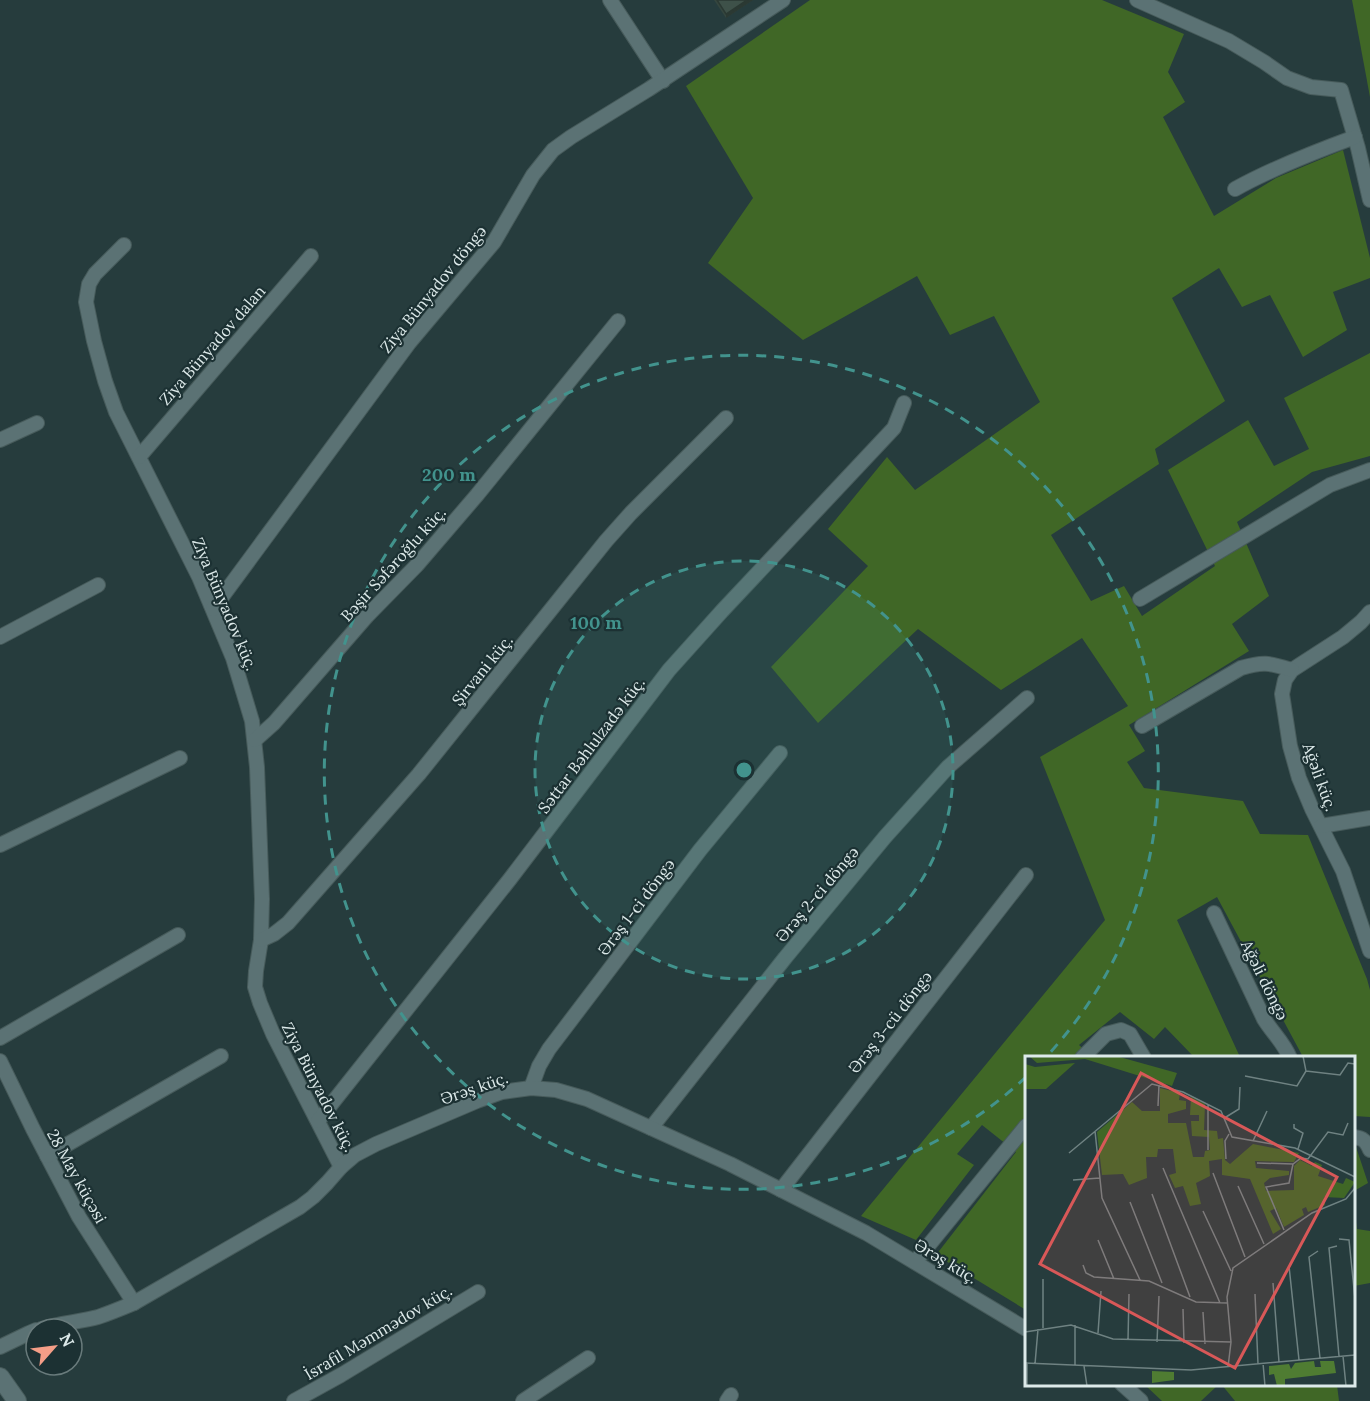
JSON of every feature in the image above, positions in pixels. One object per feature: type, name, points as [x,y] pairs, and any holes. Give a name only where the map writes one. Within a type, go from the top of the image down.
[{"type":"street","points":[[610,0],[663,81]]},
{"type":"street","name":"Ziya Bünyadov döngə","points":[[213,609],[409,342],[494,242],[533,175],[553,150],[663,81],[783,0]]},
{"type":"street","points":[[1137,0],[1229,41],[1287,78],[1311,87],[1341,90],[1370,200]]},
{"type":"street","points":[[1235,189],[1269,171],[1355,137]]},
{"type":"street","name":"Ziya Bünyadov küç.","points":[[123,245],[95,274],[89,284],[86,302],[94,341],[116,412],[195,568],[213,609],[233,658],[252,721],[257,766],[262,899],[261,940],[255,987],[273,1034],[341,1167]]},
{"type":"street","name":"Ziya Bünyadov dalan","points":[[139,457],[311,256]]},
{"type":"street","name":"Bəşir Səfəroğlu küç.","points":[[255,740],[274,723],[367,616],[417,565],[477,495],[618,321]]},
{"type":"street","name":"Səttar Bəhlulzadə küç.","points":[[318,1121],[510,879],[669,670],[894,428],[904,403]]},
{"type":"street","name":"Şirvani küç.","points":[[261,940],[274,934],[288,922],[419,774],[606,541],[726,418]]},
{"type":"street","points":[[0,440],[37,423]]},
{"type":"street","points":[[1140,599],[1330,485],[1370,470]]},
{"type":"street","points":[[0,637],[98,585]]},
{"type":"street","points":[[1142,726],[1241,668],[1258,663],[1270,663],[1292,670],[1343,637],[1362,622],[1370,612]]},
{"type":"street","name":"Ağəli küç.","points":[[1292,670],[1285,680],[1282,694],[1290,746],[1299,778],[1343,871],[1370,951]]},
{"type":"street","name":"Ərəş 2-ci döngə","points":[[651,1128],[785,957],[885,837],[948,767],[1027,698]]},
{"type":"street","name":"Ərəş 1-ci döngə","points":[[531,1088],[539,1066],[549,1049],[700,850],[780,753]]},
{"type":"street","points":[[0,845],[180,758]]},
{"type":"street","points":[[1321,826],[1370,818]]},
{"type":"street","name":"Ərəş 3-cü döngə","points":[[781,1190],[1026,875]]},
{"type":"street","name":"Ağəli döngə","points":[[1214,913],[1264,1019],[1289,1056]]},
{"type":"street","points":[[0,1038],[178,935]]},
{"type":"street","points":[[1085,1056],[1106,1034],[1121,1030],[1130,1034],[1143,1056]]},
{"type":"street","points":[[47,1156],[221,1056]]},
{"type":"street","name":"28 May küçəsi","points":[[0,1061],[79,1217],[134,1303]]},
{"type":"street","name":"Ərəş küç.","points":[[84,1320],[113,1312],[134,1303],[300,1207],[355,1155],[376,1144],[477,1101],[502,1092],[531,1088],[556,1090],[587,1099],[730,1164],[866,1233],[1025,1328]]},
{"type":"street","points":[[915,1262],[1025,1127]]},
{"type":"street","points":[[1355,1137],[1361,1138],[1367,1143],[1370,1150]]},
{"type":"street","name":"İsrafil Məmmədov küç.","points":[[294,1401],[478,1292]]},
{"type":"street","points":[[0,1347],[24,1335]]},
{"type":"street","points":[[524,1401],[588,1358]]},
{"type":"street","points":[[0,1377],[16,1401]]},
{"type":"street","points":[[1124,1386],[1141,1401]]},
{"type":"green space","points":[[810,0],[1102,0],[1184,34],[1168,72],[1185,102],[1163,117],[1214,216],[1276,178],[1343,150],[1370,258],[1370,278],[1333,292],[1347,330],[1303,357],[1270,295],[1242,307],[1219,268],[1172,298],[1225,401],[1155,449],[1159,464],[1051,535],[1091,601],[1124,586],[1142,616],[1215,566],[1168,470],[1248,420],[1274,466],[1309,449],[1284,398],[1370,353],[1370,456],[1312,472],[1237,522],[1269,596],[1232,624],[1249,651],[1129,725],[1145,751],[1127,762],[1144,788],[1243,801],[1260,834],[1308,835],[1370,990],[1370,1117],[1355,1116],[1355,1056],[1302,1056],[1217,897],[1177,920],[1240,1056],[1193,1056],[1165,1027],[1154,1039],[1120,1012],[1079,1045],[1091,1056],[1025,1056],[1025,1309],[936,1255],[1016,1152],[982,1125],[957,1154],[974,1165],[916,1240],[861,1216],[1105,920],[1040,757],[1128,706],[1082,638],[1001,690],[918,629],[818,723],[771,667],[868,566],[828,529],[887,457],[915,490],[1040,402],[994,316],[950,335],[917,276],[803,340],[708,263],[753,198],[686,86]]},
{"type":"green space","points":[[1352,0],[1370,0],[1370,97]]},
{"type":"green space","points":[[1355,1147],[1356,1147],[1368,1183],[1355,1190]]},
{"type":"green space","points":[[1355,1215],[1357,1229],[1370,1231],[1370,1283],[1355,1286]]},
{"type":"green space","points":[[1146,1386],[1217,1386],[1201,1401],[1162,1401]]},
{"type":"green space","points":[[1223,1386],[1337,1386],[1339,1401],[1235,1401]]},
{"type":"building","points":[[717,0],[747,0],[726,14]]}]
